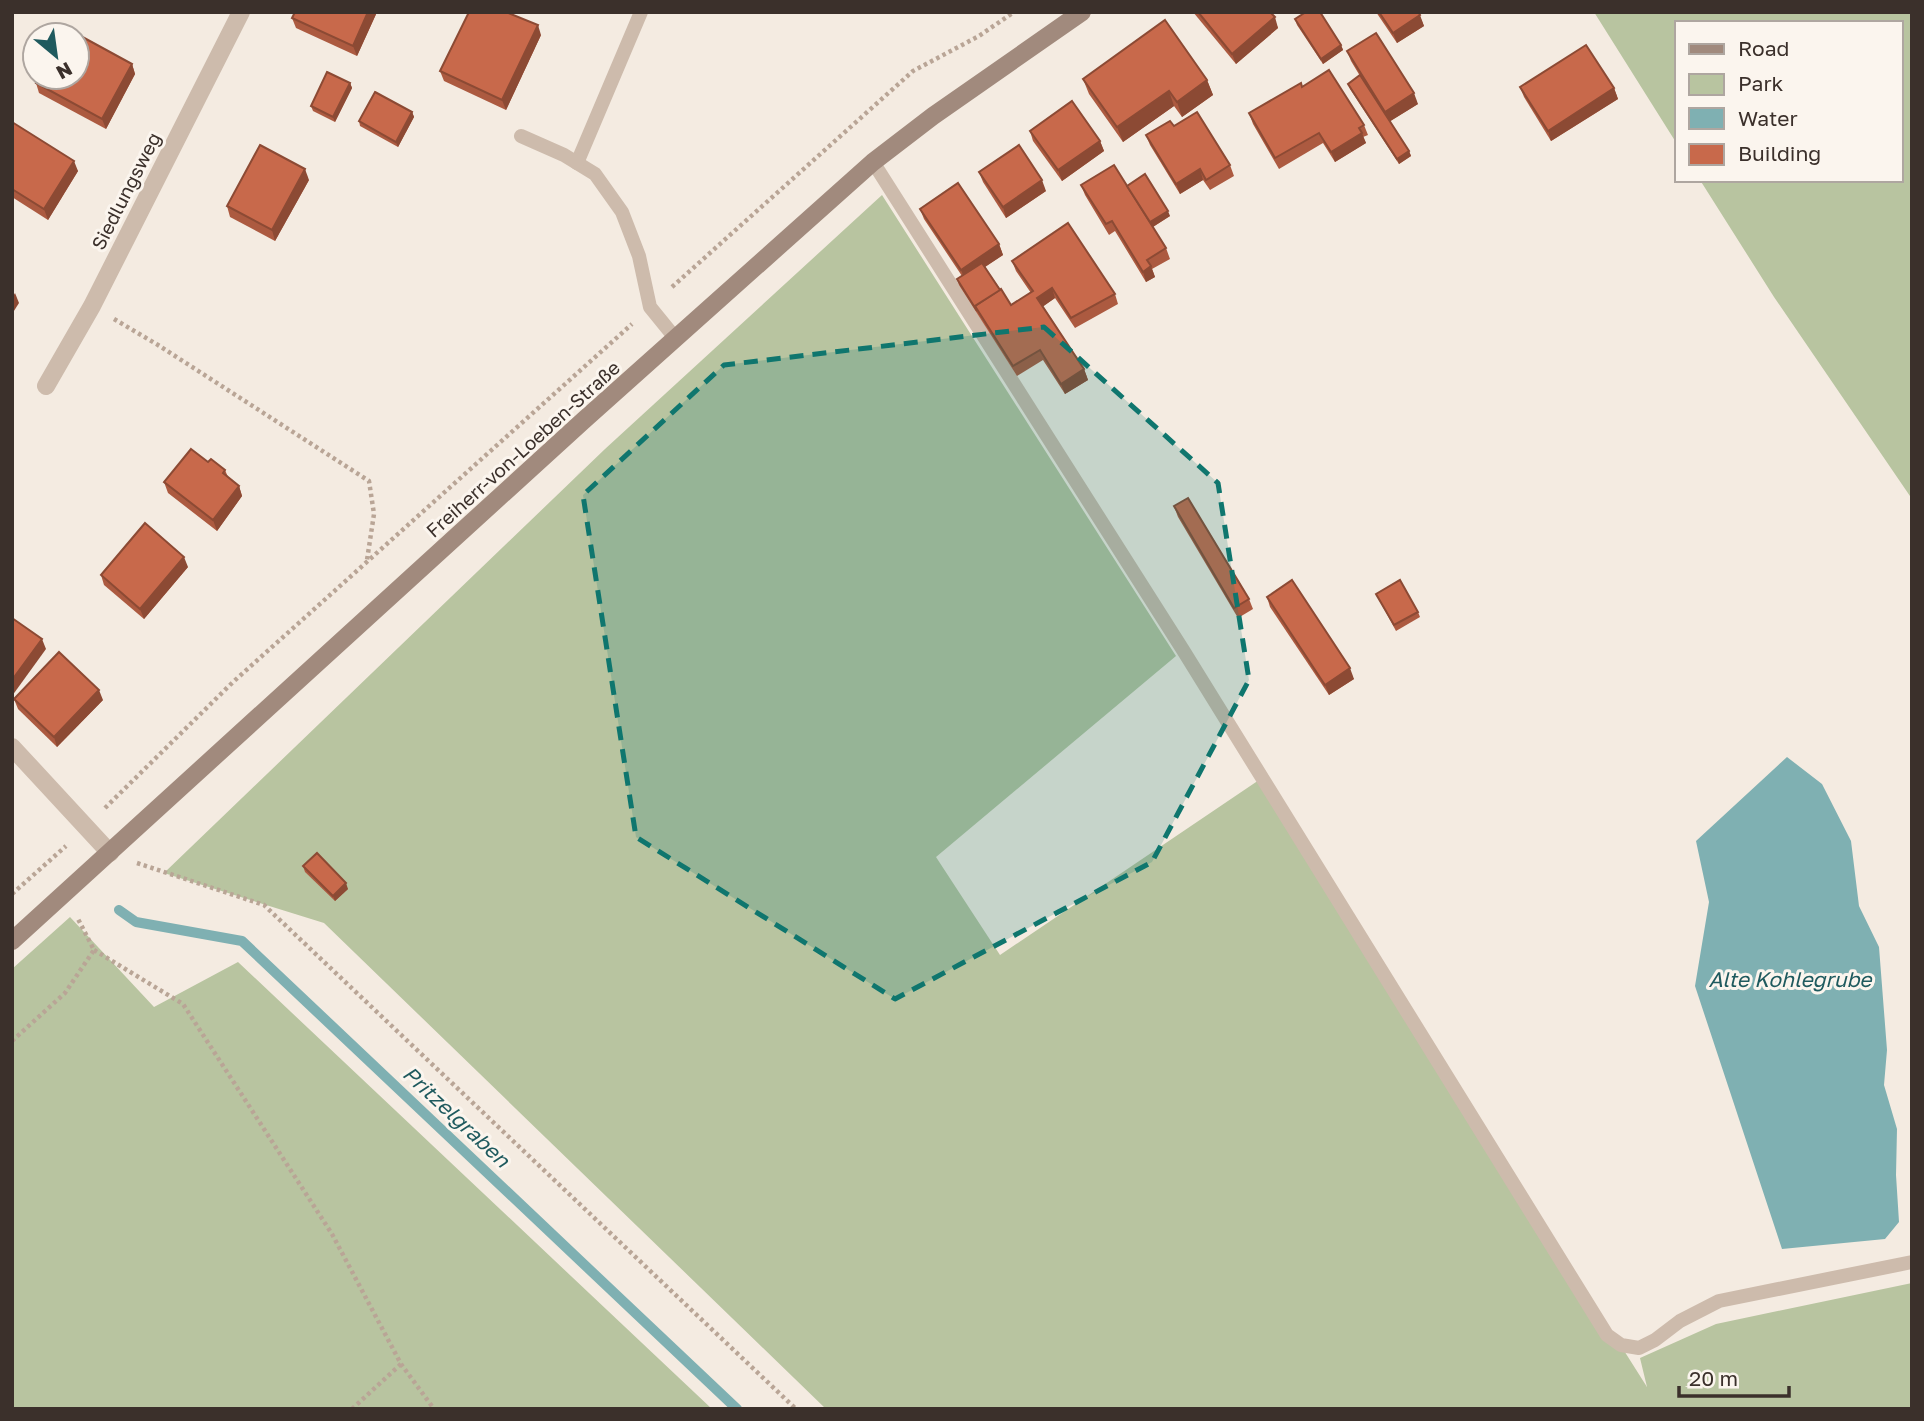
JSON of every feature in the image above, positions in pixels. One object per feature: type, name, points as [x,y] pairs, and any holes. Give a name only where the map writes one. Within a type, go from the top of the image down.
[{"type":"main road","name":"Freiherr-von-Loeben-Straße","points":[[12,941],[563,439],[873,162],[933,116],[1082,12]]},
{"type":"street","name":"Siedlungsweg","points":[[46,386],[92,306],[241,12]]},
{"type":"street","points":[[12,747],[110,853]]},
{"type":"lane","points":[[577,163],[641,12]]},
{"type":"lane","points":[[521,136],[595,174],[622,212],[639,256],[650,307],[676,339]]},
{"type":"lane","points":[[873,162],[1183,650],[1607,1335],[1621,1345],[1639,1348],[1681,1321],[1720,1301],[1912,1262]]},
{"type":"path","points":[[12,894],[86,827],[233,682],[913,71],[979,36],[1014,12]]},
{"type":"path","points":[[92,306],[158,345],[369,481],[374,514],[367,560]]},
{"type":"path","points":[[110,853],[264,905],[796,1409]]},
{"type":"path","points":[[65,894],[94,950],[183,1004],[332,1234],[401,1364],[434,1409]]},
{"type":"path","points":[[12,1041],[65,993],[94,950]]},
{"type":"path","points":[[352,1409],[401,1364]]},
{"type":"highlighted area","points":[[1044,327],[1218,483],[1249,680],[1152,862],[895,999],[636,837],[583,495],[724,365]]},
{"type":"green space","points":[[1594,12],[1912,12],[1912,499],[1774,297],[1701,182],[1903,182],[1903,21],[1675,21],[1675,141]]},
{"type":"green space","points":[[882,195],[1176,656],[936,857],[1000,955],[1262,778],[1647,1387],[1640,1358],[1716,1324],[1912,1283],[1912,1409],[826,1409],[324,923],[164,873],[605,449]]},
{"type":"green space","points":[[70,917],[154,1007],[238,962],[712,1409],[12,1409],[12,969]]},
{"type":"water","name":"Alte Kohlegrube","points":[[1787,757],[1822,784],[1851,841],[1859,906],[1879,947],[1887,1050],[1884,1085],[1897,1129],[1899,1222],[1885,1239],[1782,1249],[1695,986],[1709,902],[1696,841]]},
{"type":"building","points":[[295,12],[368,12],[353,46],[292,18]]},
{"type":"building","points":[[469,12],[506,12],[538,25],[502,100],[440,71]]},
{"type":"building","points":[[1198,12],[1270,12],[1275,17],[1232,54]]},
{"type":"building","points":[[1306,12],[1320,12],[1341,45],[1321,59],[1295,19]]},
{"type":"building","points":[[1379,12],[1418,12],[1420,15],[1393,33]]},
{"type":"building","points":[[1165,20],[1207,80],[1177,102],[1169,91],[1117,127],[1083,79]]},
{"type":"building","points":[[1376,33],[1414,93],[1385,112],[1347,51]]},
{"type":"building","points":[[91,42],[132,64],[102,119],[51,91],[91,91]]},
{"type":"building","points":[[1586,45],[1614,88],[1548,131],[1520,87]]},
{"type":"building","points":[[1329,70],[1364,125],[1359,128],[1362,133],[1331,152],[1319,133],[1275,158],[1249,113],[1301,83],[1302,87]]},
{"type":"building","points":[[327,72],[350,83],[333,117],[311,106]]},
{"type":"building","points":[[1360,75],[1409,151],[1397,159],[1348,84]]},
{"type":"building","points":[[375,92],[412,112],[396,142],[359,121]]},
{"type":"building","points":[[1072,101],[1100,141],[1058,170],[1030,131]]},
{"type":"building","points":[[1197,112],[1230,165],[1206,180],[1200,169],[1176,184],[1146,135],[1170,121],[1174,126]]},
{"type":"building","points":[[12,122],[74,161],[44,209],[12,189]]},
{"type":"building","points":[[260,145],[305,169],[272,230],[227,206]]},
{"type":"building","points":[[1019,145],[1042,180],[1003,207],[979,172]]},
{"type":"building","points":[[1114,165],[1166,248],[1147,260],[1151,266],[1143,272],[1112,221],[1106,224],[1081,185]]},
{"type":"building","points":[[1145,174],[1168,211],[1150,222],[1127,186]]},
{"type":"building","points":[[958,183],[999,244],[961,270],[920,209]]},
{"type":"building","points":[[1068,223],[1115,294],[1071,318],[1052,288],[1037,298],[1084,369],[1061,384],[1040,350],[1013,366],[975,306],[1001,289],[1011,305],[1033,291],[1012,261]]},
{"type":"building","points":[[982,263],[1000,290],[975,306],[977,311],[957,279]]},
{"type":"building","points":[[191,449],[208,462],[211,459],[239,486],[213,520],[164,482]]},
{"type":"building","points":[[1188,498],[1249,599],[1234,608],[1174,506]]},
{"type":"building","points":[[145,523],[184,557],[140,609],[101,575]]},
{"type":"building","points":[[1292,580],[1350,668],[1325,685],[1267,597]]},
{"type":"building","points":[[1400,580],[1418,612],[1394,625],[1376,594]]},
{"type":"building","points":[[12,618],[42,639],[12,680]]},
{"type":"building","points":[[59,652],[99,690],[54,737],[14,699]]},
{"type":"building","points":[[317,853],[346,883],[333,896],[303,866]]},
{"type":"waterway","name":"Pritzelgraben","points":[[119,910],[136,922],[242,941],[737,1409]]}]
